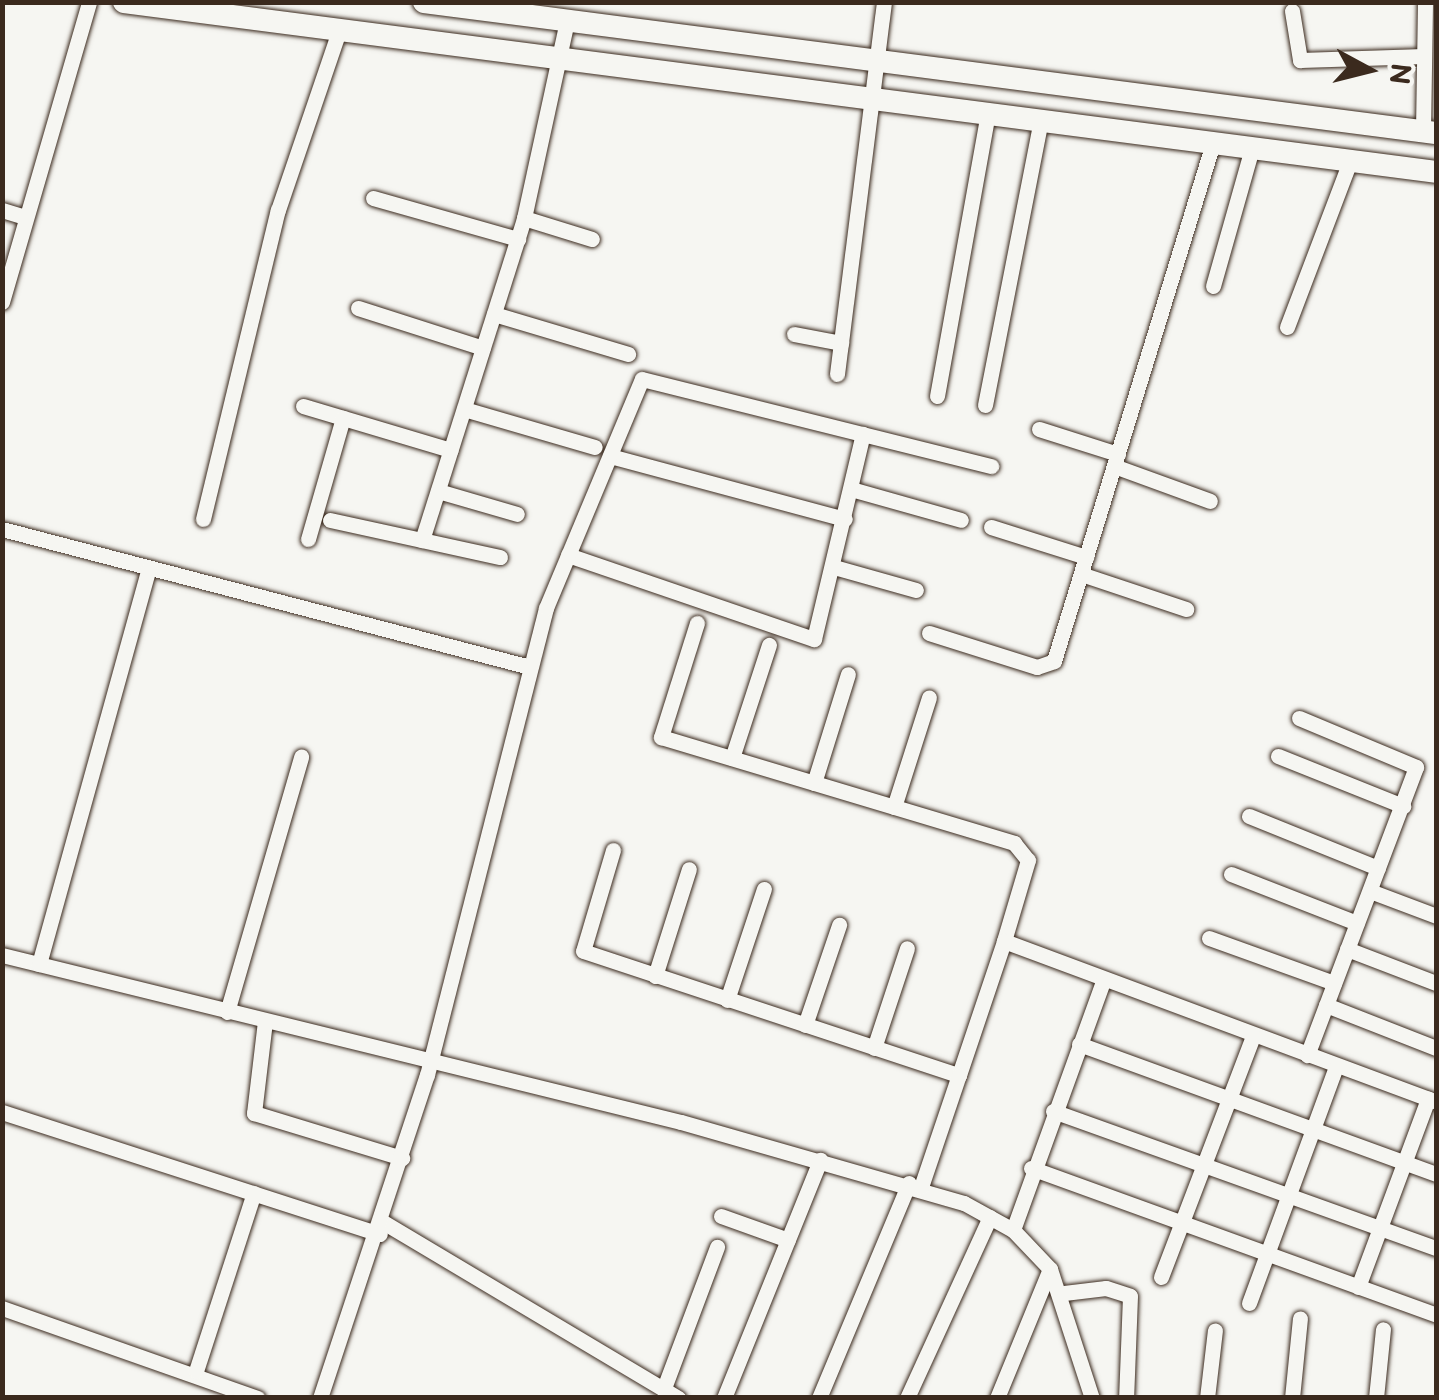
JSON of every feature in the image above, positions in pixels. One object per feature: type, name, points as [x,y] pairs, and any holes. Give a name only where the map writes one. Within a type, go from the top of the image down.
[{"type":"street","points":[[2,302],[89,2]]},
{"type":"street","points":[[124,2],[338,34],[875,98],[1436,172]]},
{"type":"street","points":[[424,2],[1430,132],[1424,56],[1426,2]]},
{"type":"street","points":[[837,374],[875,98],[884,2]]},
{"type":"street","points":[[1292,10],[1300,60],[1424,56]]},
{"type":"street","points":[[422,540],[524,218],[562,60],[567,20]]},
{"type":"street","points":[[203,519],[278,210],[338,34]]},
{"type":"street","points":[[936,396],[988,113]]},
{"type":"street","points":[[986,406],[1041,120]]},
{"type":"street","points":[[929,633],[1049,667],[1084,566],[1213,143]]},
{"type":"street","points":[[1213,286],[1252,148]]},
{"type":"street","points":[[1287,327],[1350,161]]},
{"type":"street","points":[[373,198],[518,239]]},
{"type":"street","points":[[2,210],[25,217]]},
{"type":"street","points":[[524,218],[592,239]]},
{"type":"street","points":[[358,308],[483,348]]},
{"type":"street","points":[[494,314],[628,354]]},
{"type":"street","points":[[794,334],[841,342]]},
{"type":"street","points":[[320,1398],[402,1158],[530,667],[568,555],[648,375],[991,466]]},
{"type":"street","points":[[303,406],[450,450]]},
{"type":"street","points":[[464,409],[595,447]]},
{"type":"street","points":[[308,539],[343,418]]},
{"type":"street","points":[[1039,429],[1210,502]]},
{"type":"street","points":[[568,555],[804,640],[819,634],[863,434]]},
{"type":"street","points":[[610,456],[844,519]]},
{"type":"street","points":[[851,489],[961,520]]},
{"type":"street","points":[[438,491],[517,514]]},
{"type":"street","points":[[330,520],[500,557]]},
{"type":"street","points":[[991,527],[1186,609]]},
{"type":"street","points":[[2,529],[530,667]]},
{"type":"street","points":[[834,567],[916,590]]},
{"type":"street","points":[[39,964],[150,568]]},
{"type":"street","points":[[697,623],[658,732],[1025,851],[1004,941],[959,1075],[915,1185],[819,1398]]},
{"type":"street","points":[[732,758],[769,645]]},
{"type":"street","points":[[814,783],[848,674]]},
{"type":"street","points":[[894,807],[929,697]]},
{"type":"street","points":[[1300,718],[1414,762],[1403,806],[1307,1055]]},
{"type":"street","points":[[228,1012],[301,756]]},
{"type":"street","points":[[1278,756],[1403,806]]},
{"type":"street","points":[[1249,816],[1378,868]]},
{"type":"street","points":[[612,850],[582,947],[655,976],[959,1075]]},
{"type":"street","points":[[655,976],[688,869]]},
{"type":"street","points":[[1230,874],[1357,924]]},
{"type":"street","points":[[727,1000],[764,889]]},
{"type":"street","points":[[1370,890],[1436,916]]},
{"type":"street","points":[[805,1025],[839,925]]},
{"type":"street","points":[[1210,938],[1334,983]]},
{"type":"street","points":[[1004,941],[1103,981],[1432,1100],[1358,1287]]},
{"type":"street","points":[[874,1048],[906,948]]},
{"type":"street","points":[[1347,950],[1436,984]]},
{"type":"street","points":[[2,955],[915,1185],[1013,1230],[1050,1269],[1064,1293],[1092,1398]]},
{"type":"street","points":[[1013,1230],[1031,1168],[1103,981]]},
{"type":"street","points":[[1326,1006],[1436,1048]]},
{"type":"street","points":[[266,1021],[254,1113],[402,1158]]},
{"type":"street","points":[[1162,1278],[1254,1036]]},
{"type":"street","points":[[1079,1044],[1436,1174]]},
{"type":"street","points":[[1250,1303],[1336,1066]]},
{"type":"street","points":[[1053,1111],[1290,1192],[1436,1248]]},
{"type":"street","points":[[2,1112],[254,1193],[381,1228],[671,1393],[718,1246]]},
{"type":"street","points":[[724,1398],[820,1160]]},
{"type":"street","points":[[1031,1168],[1436,1315]]},
{"type":"street","points":[[196,1371],[254,1193]]},
{"type":"street","points":[[721,1216],[788,1240]]},
{"type":"street","points":[[907,1398],[990,1217]]},
{"type":"street","points":[[997,1398],[1050,1269]]},
{"type":"street","points":[[1064,1293],[1106,1288],[1130,1296],[1126,1398]]},
{"type":"street","points":[[2,1308],[175,1372],[196,1371],[258,1398]]},
{"type":"street","points":[[1292,1398],[1300,1318]]},
{"type":"street","points":[[1376,1398],[1383,1329]]},
{"type":"street","points":[[1208,1398],[1215,1330]]}]
